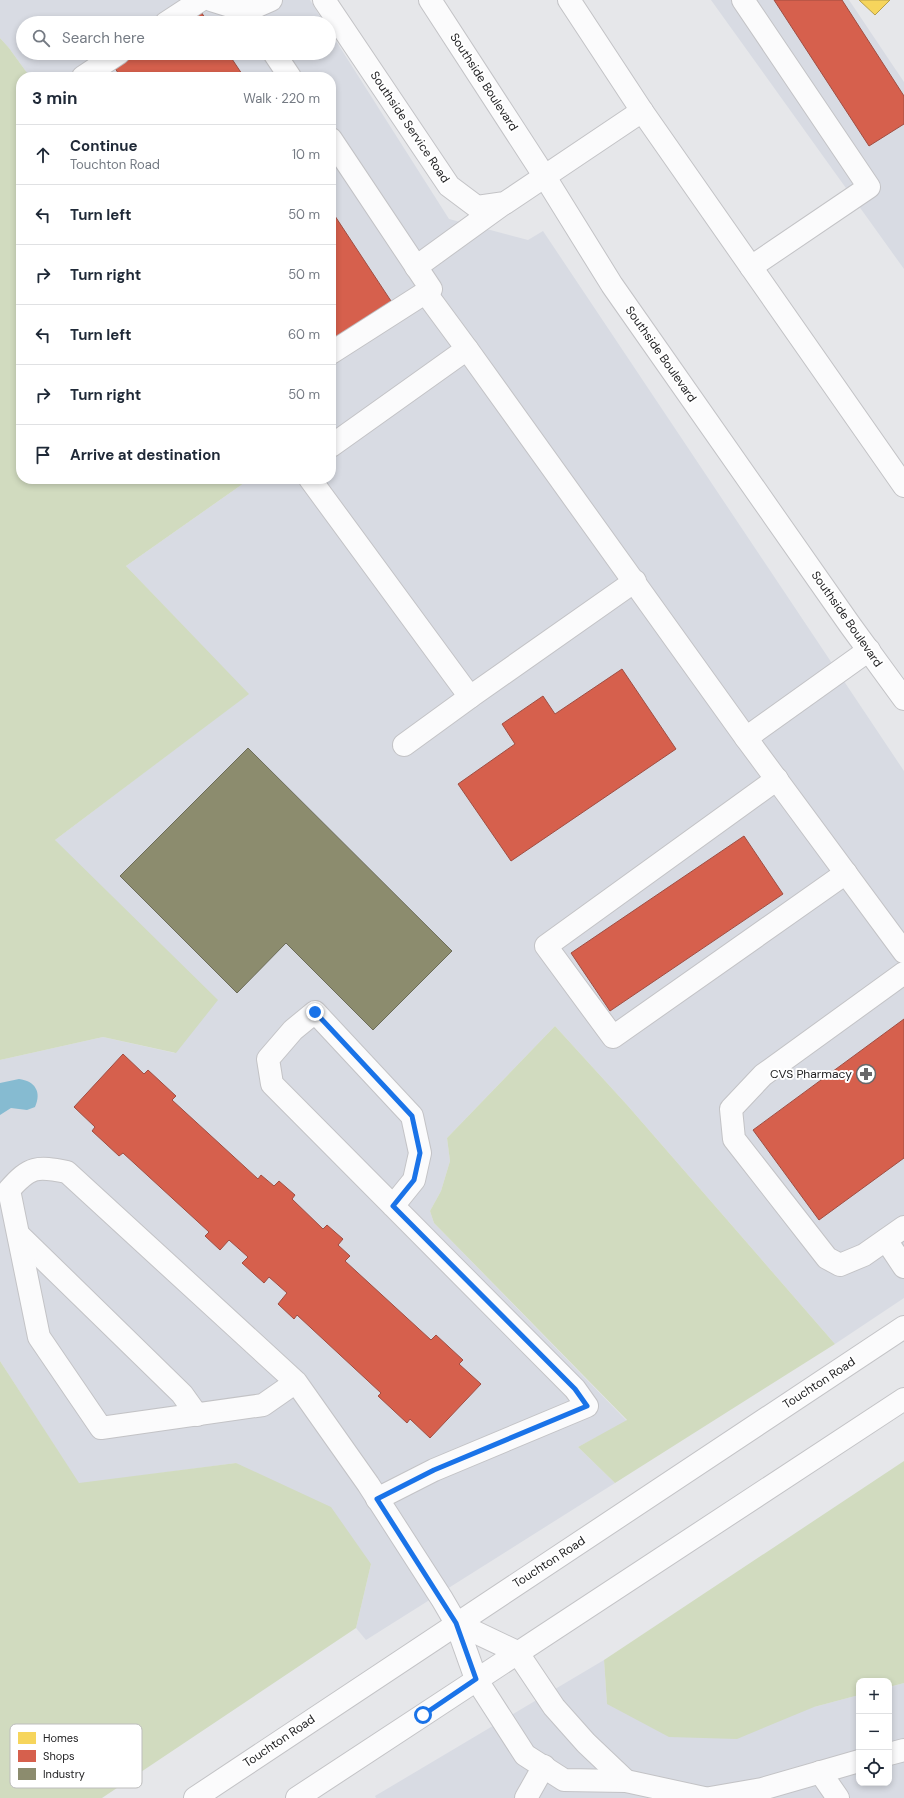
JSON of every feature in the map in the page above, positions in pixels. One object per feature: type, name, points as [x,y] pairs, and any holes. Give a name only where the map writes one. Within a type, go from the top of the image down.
[{"type":"main road","points":[[177,16],[201,0]]},
{"type":"main road","points":[[211,0],[248,16]]},
{"type":"main road","points":[[251,16],[271,0]]},
{"type":"main road","name":"Southside Service Road","points":[[324,0],[335,16]]},
{"type":"main road","name":"Southside Boulevard","points":[[430,0],[545,177],[612,285],[904,699]]},
{"type":"main road","points":[[569,0],[642,111],[904,486]]},
{"type":"main road","points":[[743,0],[869,187],[751,267]]},
{"type":"main road","name":"Southside Service Road","points":[[336,18],[449,186],[477,207],[505,203],[642,111]]},
{"type":"main road","points":[[90,72],[108,60]]},
{"type":"main road","points":[[279,60],[287,72]]},
{"type":"main road","points":[[336,147],[431,289],[336,350]]},
{"type":"main road","points":[[416,267],[505,203]]},
{"type":"main road","points":[[425,292],[746,738],[904,952]]},
{"type":"main road","points":[[336,442],[467,349]]},
{"type":"main road","points":[[314,484],[470,697]]},
{"type":"main road","points":[[404,745],[634,581]]},
{"type":"main road","points":[[746,738],[868,650]]},
{"type":"main road","points":[[777,779],[546,946],[613,1037],[846,873]]},
{"type":"main road","points":[[904,973],[763,1075],[731,1109],[734,1139],[827,1258],[840,1265],[864,1255],[904,1227]]},
{"type":"main road","points":[[377,1499],[434,1470],[587,1406],[575,1389],[393,1206],[272,1084],[268,1059],[293,1030],[315,1012],[412,1116],[420,1153],[414,1180],[393,1206]]},
{"type":"main road","points":[[296,1382],[264,1405],[101,1428],[39,1337],[9,1190],[23,1174],[43,1167],[67,1172],[296,1382],[377,1499],[456,1623],[476,1679],[525,1755],[564,1780],[626,1781],[681,1796],[704,1798]]},
{"type":"main road","points":[[19,1235],[182,1394],[197,1414]]},
{"type":"main road","points":[[886,1240],[904,1267]]},
{"type":"main road","name":"Touchton Road","points":[[195,1798],[456,1623],[904,1327]]},
{"type":"main road","points":[[297,1798],[516,1652],[904,1399]]},
{"type":"main road","points":[[456,1623],[516,1652],[554,1707],[586,1743],[626,1781]]},
{"type":"main road","points":[[892,1753],[904,1750]]},
{"type":"main road","points":[[710,1798],[762,1789],[856,1762]]},
{"type":"main road","points":[[526,1798],[544,1766]]},
{"type":"main road","points":[[820,1772],[838,1798]]},
{"type":"shaded area","points":[[0,0],[310,0],[320,16],[16,16],[16,58],[0,38]]},
{"type":"shaded area","points":[[711,0],[849,0],[904,82],[904,269]]},
{"type":"shaded area","points":[[336,41],[449,219],[528,240],[543,231],[904,771],[904,1298],[835,1344],[628,1106],[555,1026],[447,1138],[450,1161],[441,1191],[430,1211],[434,1223],[627,1421],[578,1447],[615,1483],[366,1640],[356,1628],[371,1564],[236,1463],[79,1484],[0,1361],[0,1060],[103,1037],[175,1053],[55,840],[248,694],[126,566],[243,484],[336,484],[336,72],[26,72],[18,60],[336,60]]},
{"type":"shaded area","points":[[604,1660],[607,1704],[814,1707],[856,1696],[856,1786],[892,1786],[892,1686],[904,1683],[904,1798],[376,1798],[375,1796]]},
{"type":"green space","points":[[0,38],[26,72],[16,72],[16,484],[243,484],[126,566],[249,694],[55,840],[218,1000],[176,1053],[103,1037],[0,1060]]},
{"type":"green space","points":[[555,1026],[628,1106],[835,1344],[615,1483],[578,1447],[627,1420],[434,1223],[430,1211],[441,1191],[450,1161],[447,1138]]},
{"type":"green space","points":[[0,1361],[79,1483],[236,1463],[331,1507],[371,1564],[356,1628],[142,1771],[142,1724],[10,1724],[10,1788],[117,1788],[102,1798],[0,1798]]},
{"type":"green space","points":[[904,1461],[904,1683],[892,1686],[892,1678],[856,1678],[856,1696],[814,1707],[737,1739],[669,1737],[607,1704],[604,1660]]},
{"type":"water","points":[[19,1079],[29,1082],[36,1088],[38,1097],[35,1107],[27,1110],[11,1108],[0,1115],[0,1083]]},
{"type":"building: Homes","points":[[859,0],[890,0],[875,15]]},
{"type":"building: Shops","points":[[774,0],[842,0],[904,96],[904,124],[869,146]]},
{"type":"building: Shops","points":[[200,10],[204,16],[191,16]]},
{"type":"building: Shops","points":[[124,60],[233,60],[241,72],[118,72],[114,67]]},
{"type":"building: Shops","points":[[336,218],[391,301],[336,337]]},
{"type":"building: Shops","points":[[622,669],[676,749],[511,861],[458,784],[515,744],[502,724],[543,696],[555,714]]},
{"type":"building: Shops","points":[[744,836],[783,894],[610,1011],[571,953]]},
{"type":"building: Shops","name":"CVS Pharmacy","points":[[904,1019],[904,1158],[819,1220],[753,1130]]},
{"type":"building: Shops","points":[[123,1054],[144,1074],[148,1070],[176,1096],[172,1100],[258,1179],[261,1175],[274,1186],[279,1181],[295,1195],[292,1199],[323,1229],[327,1225],[343,1239],[338,1245],[350,1256],[345,1261],[431,1340],[436,1335],[463,1360],[459,1364],[481,1384],[430,1438],[410,1419],[407,1423],[378,1396],[381,1393],[297,1315],[294,1319],[278,1304],[287,1293],[269,1277],[264,1283],[242,1263],[248,1257],[229,1240],[220,1250],[205,1236],[209,1232],[123,1153],[119,1156],[92,1131],[95,1127],[74,1107]]},
{"type":"building: Industry","points":[[248,748],[452,951],[373,1030],[286,943],[237,993],[120,876]]},
{"type":"place","name":"CVS Pharmacy","points":[[866,1074]]},
{"type":"route","points":[[315,1012],[412,1116],[420,1153],[414,1180],[393,1206],[575,1389],[587,1406],[434,1470],[377,1499],[456,1623],[476,1679],[423,1715]]}]
